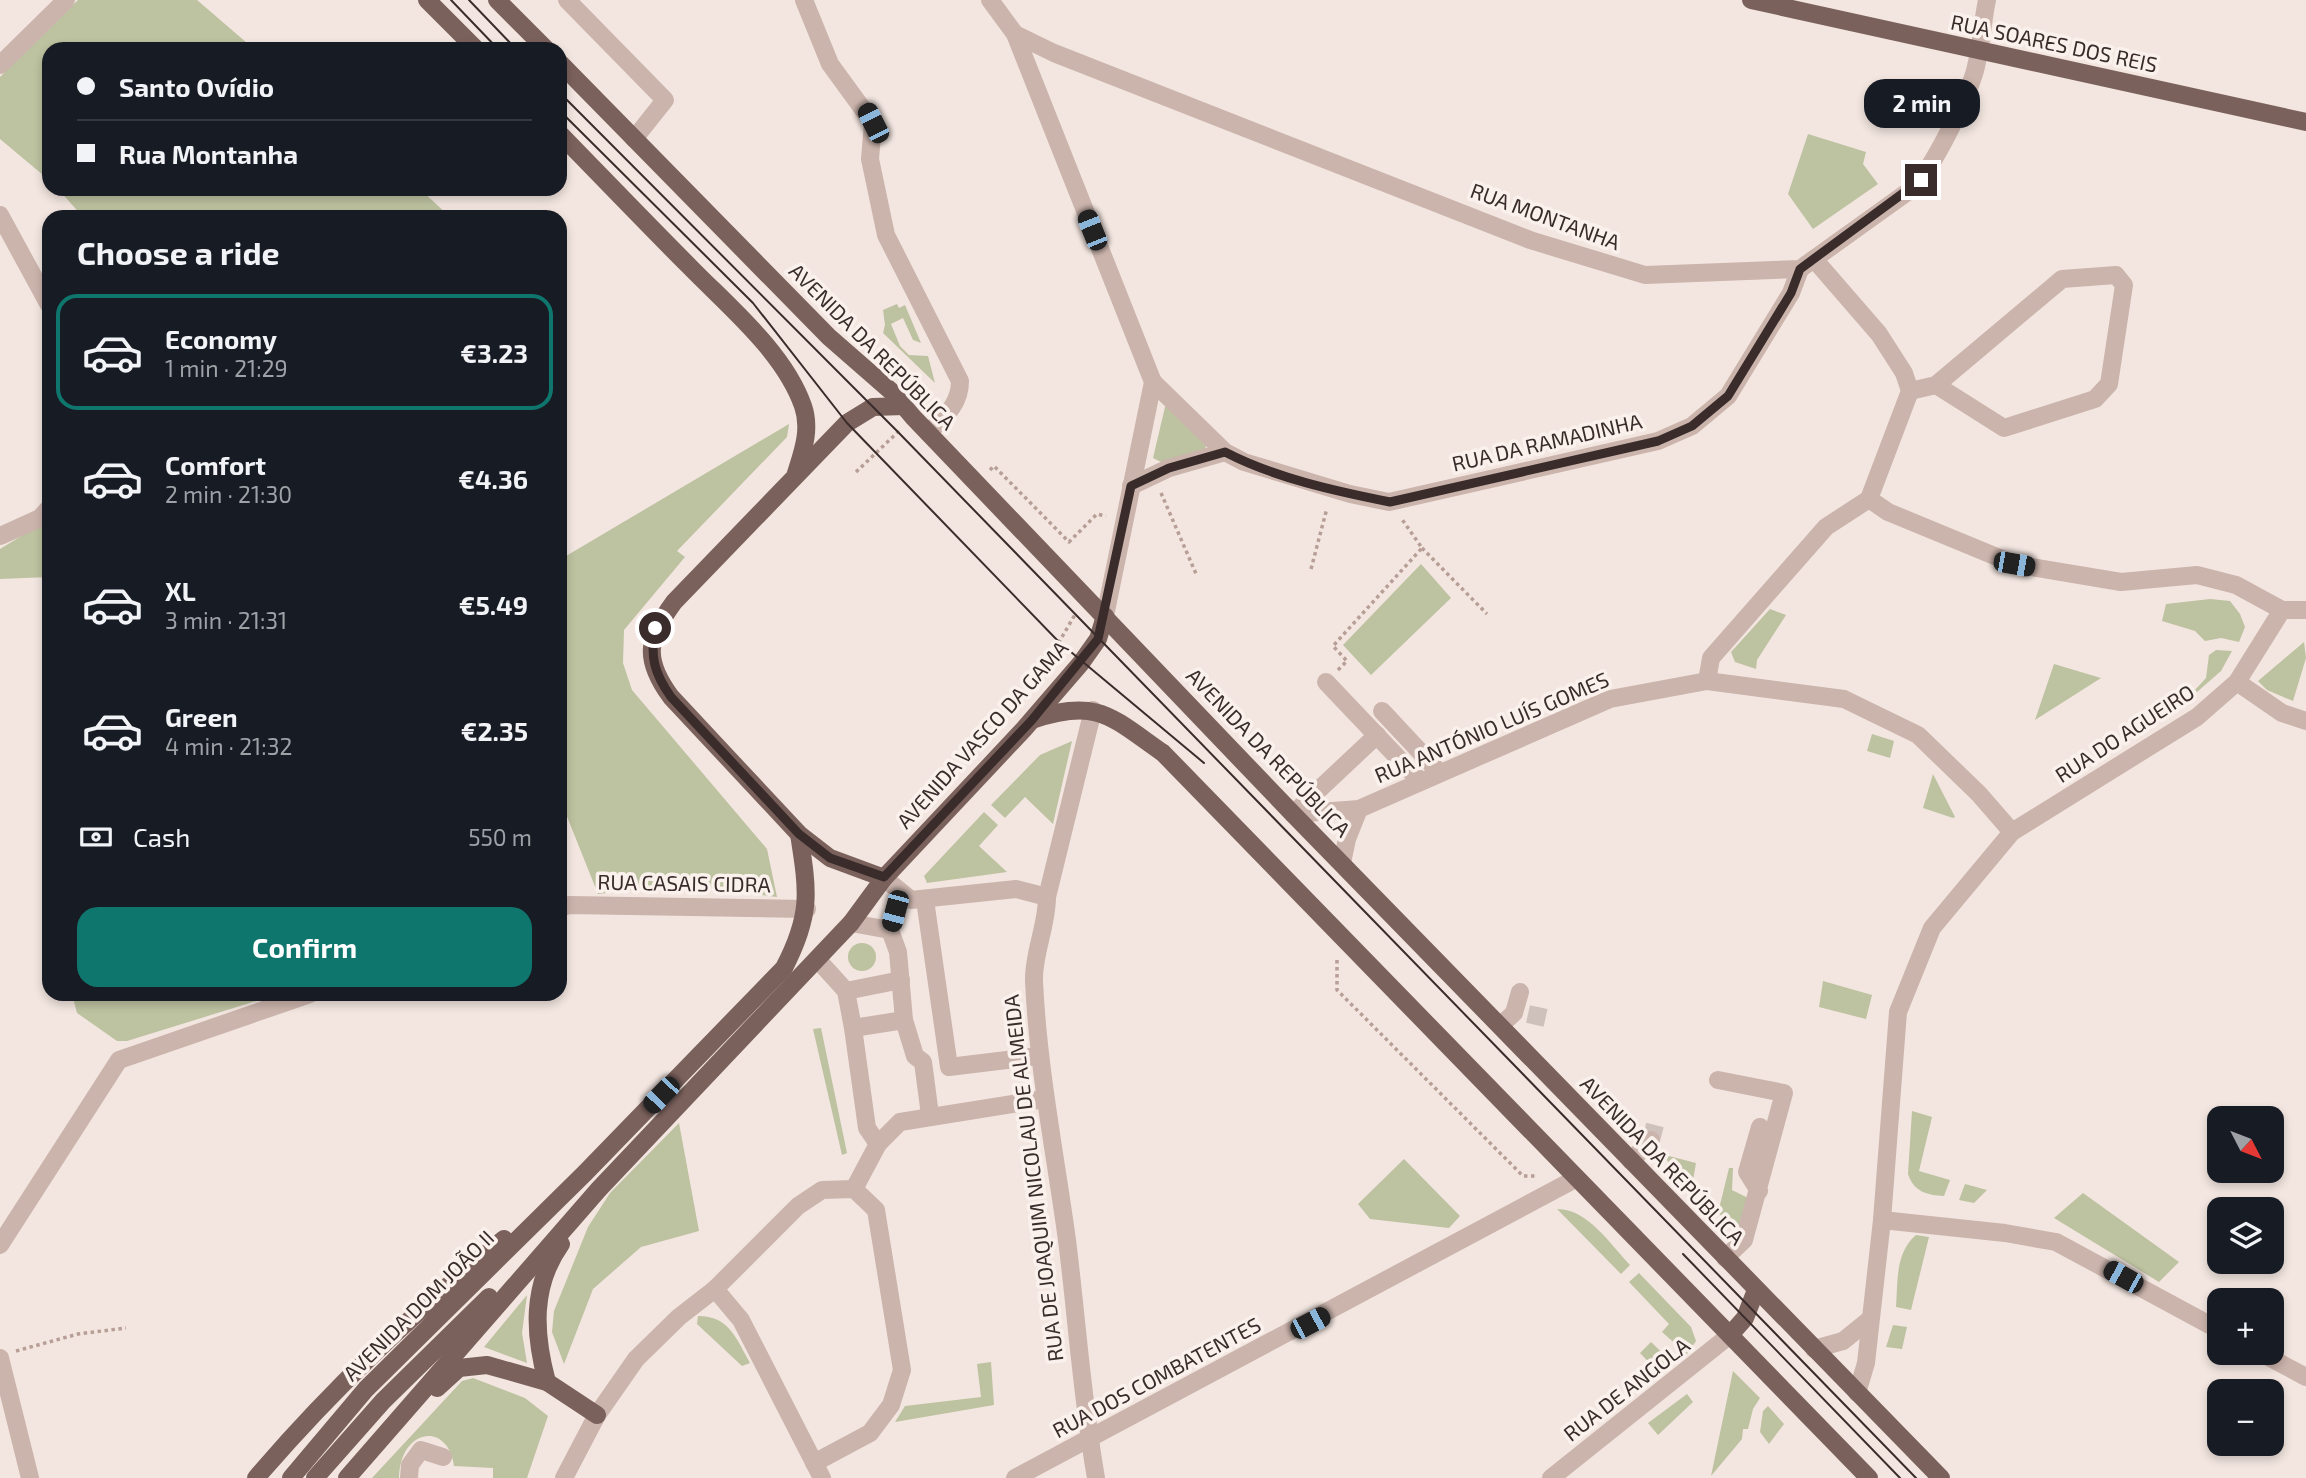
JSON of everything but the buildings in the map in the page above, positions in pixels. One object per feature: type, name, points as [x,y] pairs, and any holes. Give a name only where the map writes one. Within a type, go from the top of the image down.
[{"type":"main road","points":[[426,0],[469,42]]},
{"type":"main road","points":[[498,0],[539,42]]},
{"type":"main road","name":"RUA SOARES DOS REIS","points":[[1752,0],[2306,122]]},
{"type":"main road","name":"AVENIDA DA REPÚBLICA","points":[[567,70],[829,337],[892,392],[928,433],[1293,814],[1941,1478]]},
{"type":"main road","points":[[567,141],[723,301],[787,376],[804,408],[807,424],[806,439],[795,477]]},
{"type":"main road","points":[[884,877],[830,858],[799,834],[671,697],[658,678],[650,654],[655,628],[674,602],[847,423],[873,407],[904,406]]},
{"type":"main road","name":"AVENIDA VASCO DA GAMA","points":[[599,1189],[851,923],[884,877],[1032,720],[1092,647],[1105,615]]},
{"type":"main road","points":[[1032,720],[1065,709],[1093,710],[1115,719],[1163,753],[1869,1478]]},
{"type":"main road","points":[[256,1478],[318,1406],[421,1307],[585,1173],[783,968],[799,938],[807,909],[799,834]]},
{"type":"main road","name":"AVENIDA DOM JOÃO II","points":[[291,1478],[366,1389],[585,1173]]},
{"type":"main road","points":[[547,1382],[538,1349],[536,1310],[550,1259],[599,1189]]},
{"type":"main road","points":[[347,1478],[599,1189]]},
{"type":"main road","name":"AVENIDA DOM JOÃO II","points":[[315,1478],[383,1401],[599,1189]]},
{"type":"main road","points":[[1730,1335],[1745,1318],[1756,1290]]},
{"type":"main road","points":[[382,1437],[459,1368],[487,1365],[547,1382],[597,1415]]},
{"type":"street","points":[[0,65],[66,0]]},
{"type":"street","points":[[567,0],[665,100],[634,139]]},
{"type":"street","points":[[804,0],[830,64],[873,123],[870,159],[886,235],[960,381],[960,394],[954,405],[928,433]]},
{"type":"street","points":[[990,0],[1015,34],[1153,382],[1225,452]]},
{"type":"street","points":[[1707,681],[1711,658],[1817,537],[1826,527],[1869,499],[1910,391],[1905,373],[1879,334],[1807,264],[1921,180],[1974,74],[1987,0]]},
{"type":"street","name":"RUA MONTANHA","points":[[1015,34],[1054,53],[1530,240],[1645,275],[1807,264]]},
{"type":"street","points":[[0,215],[42,292]]},
{"type":"street","name":"RUA DA RAMADINHA","points":[[1225,452],[1244,462],[1331,489],[1390,502],[1658,441],[1692,426],[1728,396],[1807,264]]},
{"type":"street","points":[[1910,391],[1936,385],[2062,279],[2116,275],[2124,285],[2109,384],[2095,400],[2004,428],[1936,385]]},
{"type":"street","points":[[1105,615],[1153,382]]},
{"type":"street","points":[[1131,486],[1198,458],[1225,452]]},
{"type":"street","points":[[1869,499],[1888,512],[2014,564],[2121,582],[2197,575],[2236,585],[2282,610],[2306,610]]},
{"type":"street","points":[[0,536],[42,516]]},
{"type":"street","name":"RUA DO AGUEIRO","points":[[1857,1393],[1866,1363],[1882,1220],[1898,1012],[1931,928],[2012,832],[2197,717],[2237,682],[2282,610]]},
{"type":"street","name":"RUA ANTÓNIO LUÍS GOMES","points":[[1293,814],[1359,809],[1438,772],[1610,699],[1707,681],[1843,699],[1918,735],[1979,794],[2012,832]]},
{"type":"street","points":[[1326,682],[1420,781]]},
{"type":"street","points":[[2237,682],[2282,713],[2306,721]]},
{"type":"street","name":"RUA DE JOAQUIM NICOLAU DE ALMEIDA","points":[[1093,710],[1047,897],[1047,917],[1034,978],[1044,1099],[1051,1128],[1072,1277],[1089,1440],[1096,1478]]},
{"type":"street","points":[[1382,711],[1438,772]]},
{"type":"street","points":[[1293,814],[1377,735]]},
{"type":"street","name":"RUA ANTÓNIO LUÍS GOMES","points":[[1342,863],[1347,839],[1359,809]]},
{"type":"street","points":[[884,877],[911,900],[1016,889],[1047,897]]},
{"type":"street","points":[[900,892],[890,930],[898,952],[904,1020],[915,1056],[923,1062],[930,1115]]},
{"type":"street","points":[[925,900],[949,1067],[1039,1056]]},
{"type":"street","name":"RUA CASAIS CIDRA","points":[[567,906],[807,909]]},
{"type":"street","points":[[851,923],[890,930]]},
{"type":"street","points":[[817,959],[846,991],[867,1128],[878,1144]]},
{"type":"street","points":[[846,991],[901,980]]},
{"type":"street","points":[[1500,1026],[1521,1013],[1520,992]]},
{"type":"street","points":[[0,1245],[120,1059],[290,1001]]},
{"type":"street","points":[[853,1028],[904,1020]]},
{"type":"street","points":[[1717,1080],[1784,1093],[1744,1240],[1725,1258]]},
{"type":"street","points":[[854,1189],[878,1144],[901,1122],[930,1115],[1044,1099]]},
{"type":"street","points":[[1759,1191],[1748,1172],[1760,1127]]},
{"type":"street","points":[[1631,1161],[1651,1140]]},
{"type":"street","name":"RUA DOS COMBATENTES","points":[[1015,1478],[1577,1178]]},
{"type":"street","points":[[564,1478],[597,1415],[636,1359],[679,1317],[715,1289],[798,1206],[822,1190],[854,1189],[876,1210],[902,1370],[891,1405],[870,1433],[818,1470],[741,1320],[715,1289]]},
{"type":"street","points":[[1882,1220],[2005,1233],[2056,1242],[2207,1324]]},
{"type":"street","points":[[1814,1349],[1843,1341],[1870,1320]]},
{"type":"street","name":"RUA DE ANGOLA","points":[[1551,1478],[1730,1335]]},
{"type":"street","points":[[6,1355],[30,1478]]},
{"type":"street","points":[[2284,1365],[2306,1377]]},
{"type":"street","points":[[409,1478],[410,1465],[421,1450],[443,1457]]},
{"type":"path","points":[[856,472],[903,427]]},
{"type":"path","points":[[991,468],[994,466],[1069,542]]},
{"type":"path","points":[[1153,475],[1197,576]]},
{"type":"path","points":[[1311,569],[1331,489]]},
{"type":"path","points":[[1390,502],[1422,548],[1487,614]]},
{"type":"path","points":[[1063,548],[1097,514]]},
{"type":"path","points":[[1326,682],[1347,661],[1333,646],[1422,548]]},
{"type":"path","points":[[1039,663],[1059,642],[1078,607]]},
{"type":"path","points":[[1338,958],[1337,990],[1523,1176],[1539,1177]]},
{"type":"path","points":[[6,1355],[78,1334],[126,1328]]},
{"type":"green space","points":[[78,0],[197,0],[246,42],[42,42],[42,174],[0,139],[0,77]]},
{"type":"green space","points":[[1808,134],[1866,152],[1863,164],[1878,184],[1813,229],[1788,194]]},
{"type":"green space","points":[[64,196],[428,196],[442,210],[77,210]]},
{"type":"green space","points":[[897,304],[899,308],[905,305],[921,343],[913,340],[903,318],[891,324],[900,346],[909,355],[928,356],[935,383],[883,333],[883,310]]},
{"type":"green space","points":[[1170,404],[1207,443],[1205,449],[1161,462],[1153,458],[1165,407]]},
{"type":"green space","points":[[789,424],[787,437],[677,551],[685,557],[624,630],[623,663],[632,690],[767,849],[777,897],[684,884],[598,894],[567,816],[567,555]]},
{"type":"green space","points":[[42,523],[42,577],[0,579],[0,549]]},
{"type":"green space","points":[[1421,564],[1451,598],[1371,675],[1343,645]]},
{"type":"green space","points":[[2210,599],[2230,601],[2240,614],[2245,627],[2239,642],[2221,638],[2205,641],[2195,631],[2162,621],[2166,604]]},
{"type":"green space","points":[[1770,609],[1786,615],[1757,660],[1756,669],[1735,662],[1731,652]]},
{"type":"green space","points":[[2304,642],[2306,658],[2293,701],[2267,690],[2258,681]]},
{"type":"green space","points":[[2216,650],[2232,651],[2221,671],[2197,692],[2195,690],[2206,678],[2209,655]]},
{"type":"green space","points":[[2054,664],[2101,678],[2035,720]]},
{"type":"green space","points":[[1872,734],[1894,741],[1890,758],[1867,751]]},
{"type":"green space","points":[[1072,741],[1053,824],[1025,797],[1005,818],[991,805],[1040,755]]},
{"type":"green space","points":[[1933,774],[1955,817],[1953,818],[1923,808]]},
{"type":"green space","points":[[984,812],[998,825],[979,846],[1007,872],[927,883],[924,876]]},
{"type":"green space","points":[[862,943],[872,947],[876,957],[872,967],[862,971],[852,967],[848,957],[852,947]]},
{"type":"green space","points":[[1823,981],[1872,995],[1866,1019],[1819,1007]]},
{"type":"green space","points":[[74,1001],[256,1001],[127,1041],[117,1041],[77,1013]]},
{"type":"green space","points":[[821,1028],[847,1153],[842,1155],[813,1029]]},
{"type":"green space","points":[[1912,1111],[1932,1117],[1919,1171],[1950,1180],[1944,1196],[1932,1195],[1918,1189],[1908,1174]]},
{"type":"green space","points":[[679,1123],[699,1231],[641,1247],[593,1289],[564,1364],[552,1332],[554,1311],[588,1227],[610,1193]]},
{"type":"green space","points":[[1661,1154],[1696,1163],[1692,1186]]},
{"type":"green space","points":[[1404,1159],[1460,1216],[1449,1228],[1370,1219],[1358,1204]]},
{"type":"green space","points":[[1729,1168],[1733,1168],[1732,1190],[1748,1198],[1742,1224],[1737,1229],[1718,1213]]},
{"type":"green space","points":[[1965,1184],[1987,1190],[1974,1203],[1959,1200]]},
{"type":"green space","points":[[2083,1193],[2179,1262],[2159,1282],[2054,1218]]},
{"type":"green space","points":[[1557,1209],[1579,1215],[1588,1221],[1630,1265],[1621,1274]]},
{"type":"green space","points":[[1916,1235],[1929,1237],[1911,1310],[1896,1307],[1897,1287],[1904,1250]]},
{"type":"green space","points":[[1639,1273],[1691,1327],[1696,1341],[1687,1354],[1662,1332],[1669,1324],[1629,1282]]},
{"type":"green space","points":[[527,1295],[522,1333],[527,1363],[484,1347]]},
{"type":"green space","points":[[698,1316],[709,1317],[724,1324],[736,1337],[750,1363],[742,1366],[697,1324]]},
{"type":"green space","points":[[1893,1325],[1907,1327],[1902,1349],[1886,1347]]},
{"type":"green space","points":[[1651,1342],[1673,1363],[1659,1373],[1640,1353]]},
{"type":"green space","points":[[991,1362],[994,1405],[895,1422],[905,1406],[981,1397],[977,1364]]},
{"type":"green space","points":[[1733,1371],[1760,1398],[1753,1409],[1748,1429],[1743,1429],[1742,1439],[1711,1476]]},
{"type":"green space","points":[[473,1378],[525,1398],[548,1416],[527,1478],[493,1478],[493,1468],[454,1466],[450,1452],[443,1442],[425,1436],[415,1440],[407,1449],[401,1461],[399,1478],[372,1478],[462,1381]]},
{"type":"green space","points":[[1687,1394],[1693,1402],[1658,1435],[1648,1423]]},
{"type":"green space","points":[[1768,1406],[1784,1424],[1769,1444],[1760,1432],[1763,1411]]},
{"type":"tunnel","points":[[1528,1014],[1546,1018]]},
{"type":"tunnel","points":[[1651,1140],[1655,1125]]},
{"type":"tram line","points":[[451,0],[491,42]]},
{"type":"tram line","points":[[469,0],[509,42]]},
{"type":"tram line","points":[[567,100],[898,432],[1916,1478]]},
{"type":"tram line","points":[[567,118],[753,303],[847,423],[1059,642],[1204,763]]},
{"type":"tram line","points":[[1683,1254],[1900,1478]]},
{"type":"route","points":[[655,628],[650,654],[658,678],[671,697],[799,834],[830,858],[884,877],[1032,720],[1098,639],[1131,486],[1169,468],[1225,452],[1244,462],[1350,495],[1390,502],[1658,441],[1692,426],[1728,396],[1791,293],[1800,269],[1921,180]]}]
